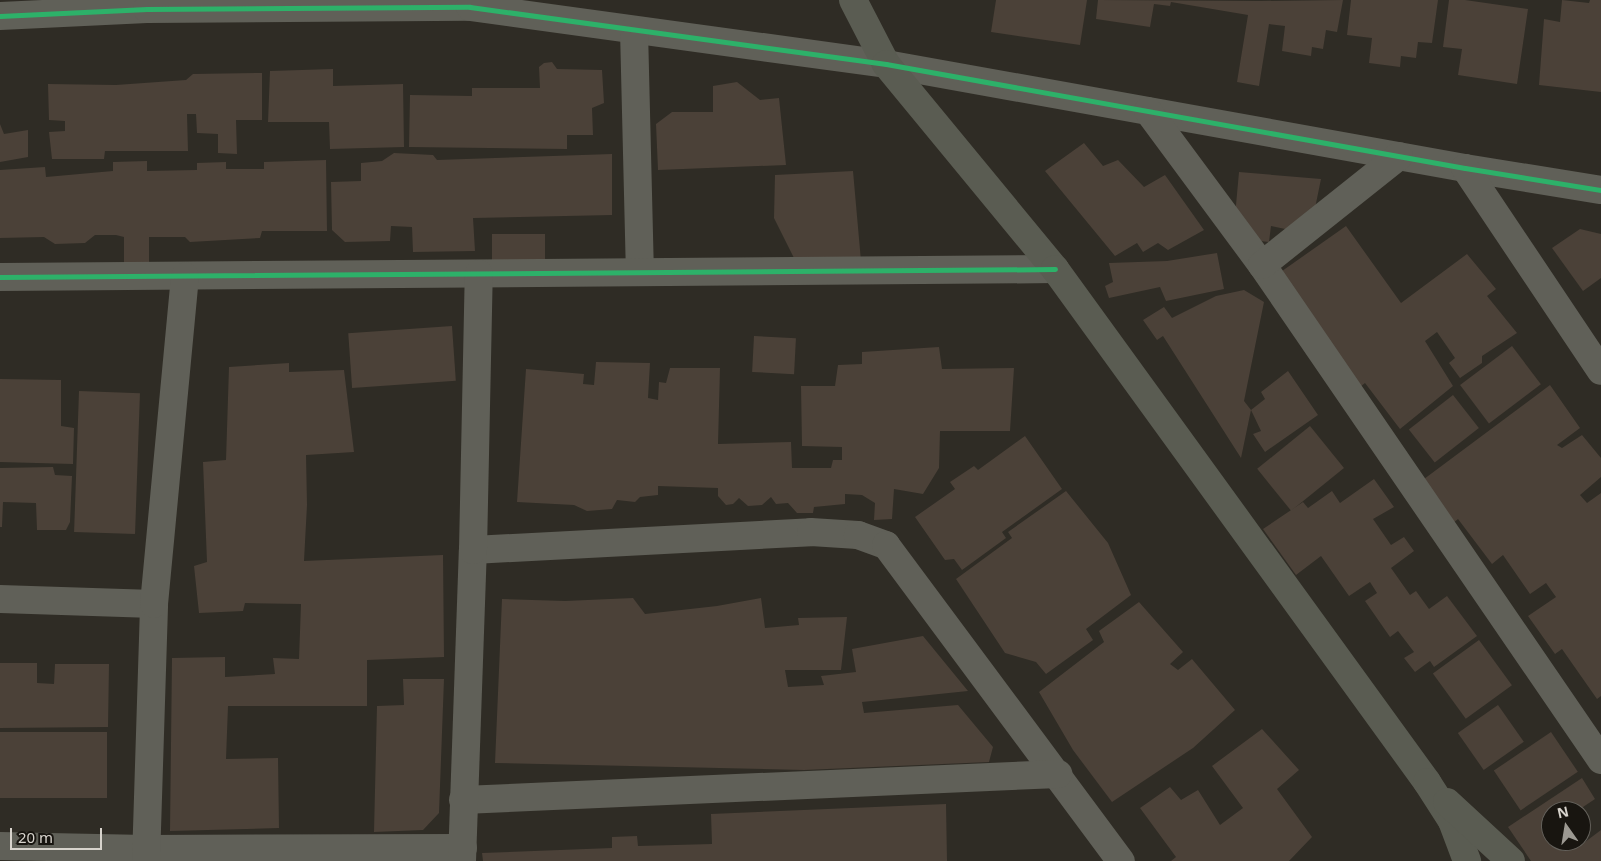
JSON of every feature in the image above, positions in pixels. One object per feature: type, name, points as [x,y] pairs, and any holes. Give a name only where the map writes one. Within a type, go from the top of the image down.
[{"type":"main road","points":[[853,0],[886,64],[1055,269],[1427,782],[1452,821],[1467,861]]},
{"type":"main road","points":[[1427,782],[1511,861]]},
{"type":"street","points":[[0,16],[147,9],[470,7],[886,64],[1466,168],[1601,190]]},
{"type":"street","points":[[634,30],[640,272]]},
{"type":"street","points":[[1148,111],[1262,265],[1601,760]]},
{"type":"street","points":[[1262,265],[1399,156]]},
{"type":"street","points":[[1466,168],[1601,371]]},
{"type":"street","points":[[0,278],[1055,269]]},
{"type":"street","points":[[0,846],[146,855],[462,855],[473,550],[479,274]]},
{"type":"street","points":[[146,855],[154,604],[185,276]]},
{"type":"street","points":[[473,550],[811,532],[858,535],[886,545],[1121,861]]},
{"type":"street","points":[[0,600],[154,604]]},
{"type":"street","points":[[463,800],[1058,774]]},
{"type":"building","points":[[996,0],[1087,0],[1080,45],[991,32]]},
{"type":"building","points":[[1098,0],[1343,0],[1337,32],[1326,30],[1323,49],[1312,47],[1311,56],[1282,51],[1285,26],[1269,24],[1259,86],[1237,82],[1248,15],[1171,2],[1170,6],[1154,4],[1150,27],[1096,19]]},
{"type":"building","points":[[1351,0],[1438,0],[1432,43],[1418,42],[1416,58],[1401,56],[1400,67],[1369,63],[1372,38],[1347,35]]},
{"type":"building","points":[[1449,0],[1465,0],[1528,9],[1517,84],[1458,75],[1462,49],[1443,47]]},
{"type":"building","points":[[1562,0],[1589,3],[1590,0],[1601,0],[1601,92],[1539,85],[1544,19],[1560,22]]},
{"type":"building","points":[[552,62],[557,69],[602,70],[604,103],[592,108],[593,135],[567,135],[567,149],[409,147],[410,95],[472,96],[472,88],[540,88],[539,67],[544,63]]},
{"type":"building","points":[[333,69],[333,86],[403,84],[404,147],[330,149],[329,122],[268,122],[270,71]]},
{"type":"building","points":[[262,73],[262,120],[236,120],[237,154],[218,153],[218,134],[197,133],[196,114],[187,114],[188,151],[105,151],[104,159],[52,159],[49,132],[65,131],[65,121],[49,120],[48,84],[116,85],[186,80],[193,74]]},
{"type":"building","points":[[737,82],[760,100],[779,98],[786,165],[658,170],[656,124],[672,112],[713,112],[713,86]]},
{"type":"building","points":[[0,124],[4,134],[28,130],[28,157],[0,162]]},
{"type":"building","points":[[1084,143],[1103,166],[1118,160],[1144,187],[1165,175],[1204,230],[1168,250],[1158,243],[1143,252],[1137,243],[1115,256],[1045,171]]},
{"type":"building","points":[[394,153],[433,155],[437,160],[612,154],[612,215],[473,218],[475,251],[413,252],[412,227],[391,226],[390,241],[345,242],[332,230],[331,182],[361,181],[361,163],[382,161]]},
{"type":"building","points":[[326,160],[327,231],[262,231],[260,238],[190,242],[185,237],[149,237],[149,271],[124,272],[124,237],[95,235],[85,243],[55,244],[44,237],[0,238],[0,170],[45,167],[46,177],[113,171],[113,162],[147,161],[147,171],[197,170],[197,163],[226,162],[226,169],[264,169],[264,162]]},
{"type":"building","points":[[853,171],[861,261],[796,262],[774,218],[775,175]]},
{"type":"building","points":[[1239,172],[1321,179],[1313,218],[1290,230],[1271,226],[1269,242],[1233,238]]},
{"type":"building","points":[[1346,226],[1401,303],[1467,254],[1496,289],[1487,296],[1517,333],[1482,356],[1482,363],[1460,378],[1449,363],[1455,358],[1437,332],[1425,341],[1453,386],[1400,429],[1365,383],[1360,387],[1275,276]]},
{"type":"building","points":[[1580,229],[1601,234],[1601,278],[1583,291],[1552,248]]},
{"type":"building","points":[[492,234],[545,234],[545,261],[492,261]]},
{"type":"building","points":[[1217,253],[1224,289],[1166,301],[1160,287],[1109,298],[1105,286],[1113,282],[1109,263],[1167,261]]},
{"type":"building","points":[[1244,290],[1264,302],[1244,401],[1251,410],[1241,458],[1163,336],[1157,340],[1143,320],[1164,307],[1172,318],[1216,296]]},
{"type":"building","points":[[452,326],[456,381],[352,388],[348,333]]},
{"type":"building","points":[[754,336],[796,338],[794,374],[752,372]]},
{"type":"building","points":[[1512,346],[1541,384],[1489,423],[1460,385]]},
{"type":"building","points":[[939,347],[942,369],[1014,368],[1010,431],[940,431],[939,468],[923,494],[894,489],[892,519],[874,520],[875,503],[862,495],[845,494],[845,504],[814,507],[813,513],[797,513],[788,503],[776,504],[771,497],[762,505],[748,506],[739,498],[733,504],[726,505],[718,496],[718,488],[658,486],[658,495],[640,497],[635,502],[617,500],[612,509],[587,511],[574,505],[517,502],[526,369],[584,374],[583,384],[594,385],[596,362],[650,363],[648,398],[658,400],[659,382],[666,383],[670,368],[720,368],[718,444],[791,442],[792,468],[831,468],[833,460],[842,460],[842,447],[802,446],[801,386],[835,386],[838,365],[862,364],[862,352]]},
{"type":"building","points":[[289,363],[289,372],[344,370],[354,452],[306,455],[307,505],[304,561],[443,555],[444,657],[367,660],[367,706],[228,706],[226,759],[278,758],[279,828],[170,831],[172,658],[225,657],[225,677],[275,674],[273,658],[299,659],[301,604],[245,603],[243,611],[199,613],[194,566],[207,562],[203,462],[226,460],[229,367]]},
{"type":"building","points":[[1288,371],[1318,415],[1265,452],[1253,434],[1261,431],[1251,410],[1265,399],[1261,392]]},
{"type":"building","points":[[0,379],[61,380],[61,426],[74,428],[73,464],[0,462]]},
{"type":"building","points":[[1550,385],[1580,428],[1557,445],[1562,448],[1582,435],[1601,458],[1601,477],[1580,495],[1587,503],[1601,493],[1601,696],[1597,699],[1562,649],[1555,654],[1528,616],[1556,597],[1546,583],[1530,594],[1503,555],[1492,564],[1458,519],[1447,528],[1416,485]]},
{"type":"building","points":[[79,391],[140,393],[135,534],[74,532]]},
{"type":"building","points":[[1453,395],[1479,428],[1435,463],[1409,429]]},
{"type":"building","points":[[1310,426],[1344,468],[1291,511],[1257,469]]},
{"type":"building","points":[[1025,436],[1062,489],[1002,532],[1006,538],[962,570],[954,559],[945,560],[915,517],[955,489],[950,482],[974,466],[978,470]]},
{"type":"building","points":[[53,467],[55,475],[72,476],[70,522],[66,530],[37,530],[36,503],[3,502],[2,527],[0,527],[0,468]]},
{"type":"building","points":[[1374,479],[1394,507],[1373,519],[1391,545],[1404,537],[1414,551],[1391,568],[1410,595],[1416,591],[1429,609],[1447,596],[1477,636],[1434,667],[1430,661],[1415,672],[1404,658],[1414,652],[1398,631],[1390,637],[1365,601],[1377,593],[1370,582],[1349,596],[1321,556],[1296,575],[1263,529],[1303,502],[1308,508],[1332,491],[1340,503]]},
{"type":"building","points":[[1066,491],[1108,543],[1131,595],[1086,629],[1093,640],[1046,674],[1036,662],[1005,653],[956,579],[1012,538],[1008,532]]},
{"type":"building","points":[[633,598],[645,614],[717,606],[761,598],[765,628],[799,625],[798,618],[847,617],[841,670],[785,670],[788,687],[824,685],[821,676],[856,672],[852,649],[923,636],[968,691],[862,702],[864,713],[958,705],[993,747],[989,762],[804,770],[495,763],[502,599],[565,601]]},
{"type":"building","points":[[1139,602],[1183,652],[1170,664],[1178,670],[1192,659],[1235,710],[1193,748],[1112,802],[1073,750],[1039,692],[1104,642],[1099,631]]},
{"type":"building","points":[[1479,640],[1512,685],[1466,719],[1433,674]]},
{"type":"building","points":[[0,663],[37,663],[37,683],[54,684],[55,664],[109,664],[108,727],[0,728]]},
{"type":"building","points":[[403,679],[444,679],[439,813],[423,830],[374,832],[377,706],[404,705]]},
{"type":"building","points":[[1498,705],[1524,742],[1484,770],[1458,733]]},
{"type":"building","points":[[1262,729],[1299,770],[1277,789],[1312,837],[1289,861],[1171,861],[1176,857],[1140,808],[1170,787],[1181,800],[1198,790],[1220,825],[1243,808],[1212,766]]},
{"type":"building","points":[[0,732],[107,732],[107,798],[0,798]]},
{"type":"building","points":[[1551,732],[1578,772],[1521,810],[1494,771]]},
{"type":"building","points":[[1582,778],[1595,799],[1591,802],[1547,801]]},
{"type":"building","points":[[946,804],[947,861],[483,861],[482,853],[612,848],[612,837],[637,836],[638,846],[712,844],[711,814]]},
{"type":"building","points":[[1541,805],[1541,851],[1591,851],[1591,838],[1601,830],[1601,861],[1531,861],[1508,827]]},
{"type":"cycle path","points":[[0,16],[147,9],[470,7],[886,64],[1465,168],[1601,190]]},
{"type":"cycle path","points":[[0,277],[1055,269]]}]
